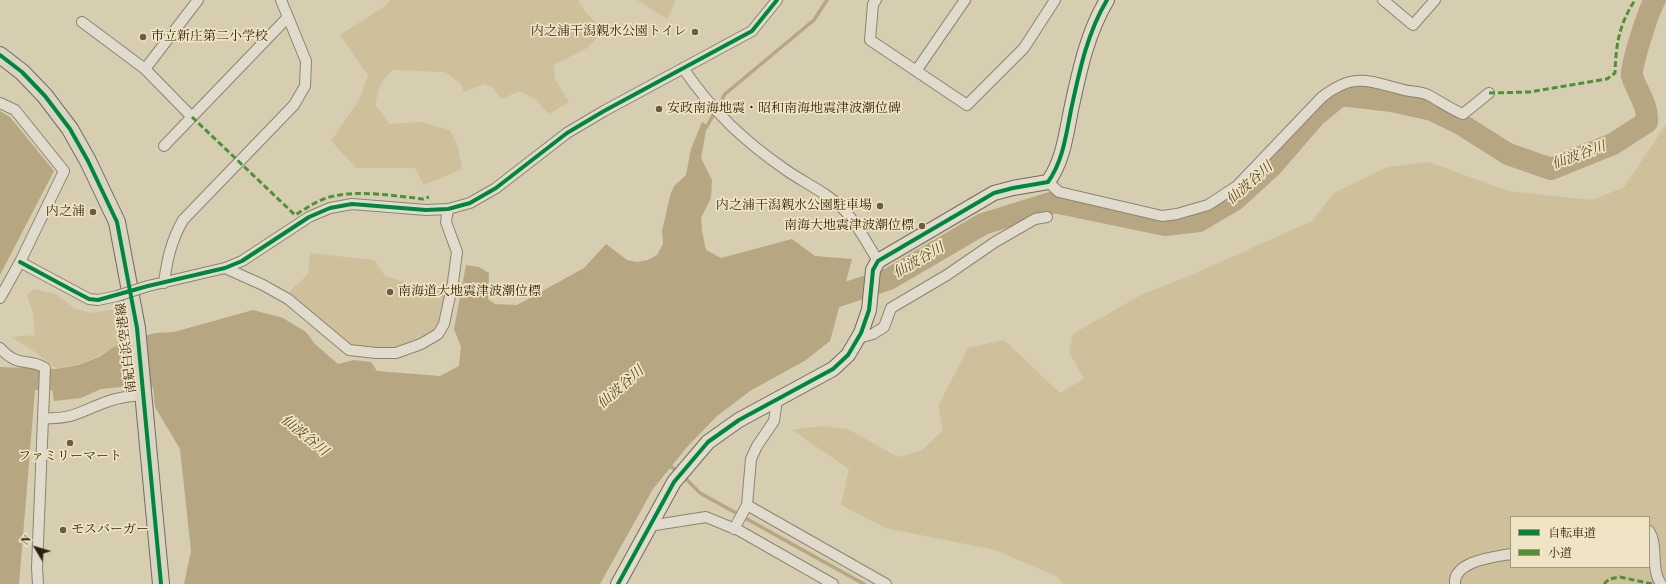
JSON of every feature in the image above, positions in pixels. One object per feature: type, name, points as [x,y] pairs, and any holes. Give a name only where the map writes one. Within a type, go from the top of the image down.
[{"type":"main road","name":"南紀白浜空港線","points":[[0,55],[22,72],[45,96],[70,129],[88,160],[119,229],[137,328],[161,584]]},
{"type":"street","points":[[145,69],[198,0]]},
{"type":"street","points":[[164,283],[167,260],[173,237],[183,220],[294,105],[305,86],[306,60],[281,0]]},
{"type":"street","points":[[20,262],[89,298],[98,300],[117,296],[148,286],[225,268],[242,261],[309,217],[330,208],[352,204],[426,210],[448,209],[470,203],[496,188],[567,133],[641,90],[752,32],[777,0]]},
{"type":"street","points":[[876,0],[873,4],[870,40],[967,105],[1024,48],[1055,0]]},
{"type":"street","points":[[916,71],[965,0]]},
{"type":"street","points":[[875,266],[994,193],[1048,182],[1057,169],[1078,75],[1089,38],[1107,0]]},
{"type":"street","points":[[1383,0],[1413,25],[1435,0]]},
{"type":"street","points":[[164,146],[288,17]]},
{"type":"street","points":[[82,22],[145,69],[192,117]]},
{"type":"street","points":[[618,584],[667,494],[689,462],[708,442],[739,420],[833,369],[848,355],[860,336],[870,310],[875,266],[857,226],[846,212],[824,194],[756,149],[728,124],[711,106],[683,68]]},
{"type":"street","points":[[1048,182],[1059,192],[1067,194],[1162,216],[1177,214],[1208,205],[1237,186],[1322,97],[1336,86],[1349,82],[1379,82],[1404,90],[1427,94],[1452,110],[1463,114],[1489,93]]},
{"type":"street","points":[[0,103],[15,110],[64,171],[20,262],[0,298]]},
{"type":"street","points":[[225,268],[264,285],[288,299],[350,350],[376,353],[396,353],[420,344],[438,334],[444,324],[451,296],[457,252],[446,222],[448,209]]},
{"type":"street","points":[[860,336],[873,334],[884,327],[891,308],[947,275],[995,242],[1035,219],[1047,217]]},
{"type":"street","points":[[0,348],[18,362],[39,364],[45,368],[37,568],[38,584]]},
{"type":"street","points":[[43,418],[55,419],[77,415],[108,401],[143,393]]},
{"type":"street","points":[[736,526],[746,507],[751,459],[757,446],[774,421],[777,400]]},
{"type":"street","points":[[746,507],[886,584]]},
{"type":"street","points":[[649,526],[706,517],[736,526],[833,584]]},
{"type":"street","points":[[1650,533],[1652,537],[1656,577],[1661,584]]},
{"type":"street","points":[[1455,584],[1454,579],[1462,568],[1473,563],[1510,554]]},
{"type":"shaded area","points":[[390,0],[578,0],[585,11],[604,31],[587,48],[554,65],[555,79],[569,102],[549,114],[534,98],[520,91],[501,99],[493,88],[484,84],[464,92],[461,84],[445,72],[392,70],[381,83],[375,104],[389,124],[421,122],[450,130],[458,147],[462,169],[424,185],[415,168],[356,168],[331,141],[361,97],[368,75],[340,35],[385,6]]},
{"type":"shaded area","points":[[637,0],[676,0],[667,19]]},
{"type":"shaded area","points":[[1666,124],[1666,584],[1064,584],[1056,576],[995,550],[885,528],[841,505],[849,469],[792,430],[821,426],[848,429],[898,457],[921,451],[943,430],[938,406],[968,348],[1004,340],[1060,393],[1084,379],[1069,352],[1073,334],[1143,294],[1187,277],[1312,221],[1334,193],[1387,167],[1429,162],[1508,191],[1593,200],[1624,187]]},
{"type":"shaded area","points":[[310,253],[374,260],[385,276],[412,284],[436,284],[446,298],[439,323],[431,333],[398,348],[353,347],[314,316],[289,292],[308,274]]},
{"type":"shaded area","points":[[34,289],[56,294],[74,308],[88,313],[119,309],[123,341],[92,359],[57,369],[32,350],[11,337],[35,335],[33,314],[27,295]]},
{"type":"water","points":[[0,111],[10,117],[54,171],[0,275]]},
{"type":"water","points":[[702,122],[707,125],[701,158],[712,180],[711,198],[701,218],[706,250],[721,258],[792,239],[815,256],[852,259],[830,341],[806,360],[750,391],[717,416],[687,447],[653,489],[600,584],[184,584],[191,551],[180,449],[155,407],[153,387],[131,386],[101,389],[81,398],[54,401],[52,390],[35,390],[19,584],[0,584],[0,367],[57,369],[78,365],[99,357],[123,341],[156,333],[174,332],[253,310],[283,318],[306,332],[315,344],[338,364],[354,360],[371,362],[377,371],[440,376],[459,366],[461,347],[454,329],[466,265],[479,267],[489,273],[488,299],[495,304],[517,305],[584,268],[606,244],[627,260],[637,262],[648,260],[657,255],[663,244],[662,231],[670,196],[674,186],[686,175],[691,149]]},
{"type":"waterway","points":[[706,128],[725,94],[814,20],[827,0]]},
{"type":"waterway","name":"仙波谷川","points":[[813,304],[889,279],[983,224],[1054,202],[1165,225],[1199,221],[1236,199],[1271,167],[1315,116],[1341,95],[1392,101],[1432,110],[1459,123],[1508,154],[1551,169],[1613,144],[1647,122],[1646,109],[1634,82],[1632,71],[1640,38],[1655,0]]},
{"type":"waterway","points":[[668,465],[679,472]]},
{"type":"waterway","points":[[684,477],[700,493],[864,584]]},
{"type":"marked path","points":[[1489,93],[1530,92],[1607,79],[1615,73],[1619,35],[1625,18],[1635,0]]},
{"type":"marked path","points":[[192,117],[295,215],[323,199],[344,194],[378,194],[423,199],[429,197]]},
{"type":"marked path","points":[[1604,584],[1609,579],[1620,577],[1652,584]]},
{"type":"cycle path","points":[[20,262],[89,299],[98,300],[148,286],[225,268],[242,261],[309,217],[330,208],[352,204],[426,210],[448,209],[470,203],[496,188],[567,133],[604,111],[752,31],[777,0]]},
{"type":"cycle path","points":[[618,584],[674,482],[708,442],[739,420],[833,369],[848,355],[861,333],[869,310],[873,270],[878,261],[994,193],[1048,182],[1061,157],[1084,54],[1094,26],[1107,0]]},
{"type":"cycle path","points":[[0,55],[22,72],[45,96],[70,129],[88,161],[117,222],[137,328],[161,584]]},
{"type":"place","name":"内之浦干潟親水公園トイレ","points":[[695,32]]},
{"type":"place","name":"市立新庄第二小学校","points":[[143,37]]},
{"type":"place","name":"安政南海地震・昭和南海地震津波潮位碑","points":[[659,109]]},
{"type":"place","name":"内之浦干潟親水公園駐車場","points":[[880,206]]},
{"type":"place","name":"内之浦","points":[[93,212]]},
{"type":"place","name":"南海大地震津波潮位標","points":[[922,226]]},
{"type":"place","name":"南海道大地震津波潮位標","points":[[390,292]]},
{"type":"place","name":"ファミリーマート","points":[[70,443]]},
{"type":"place","name":"モスバーガー","points":[[63,530]]}]
